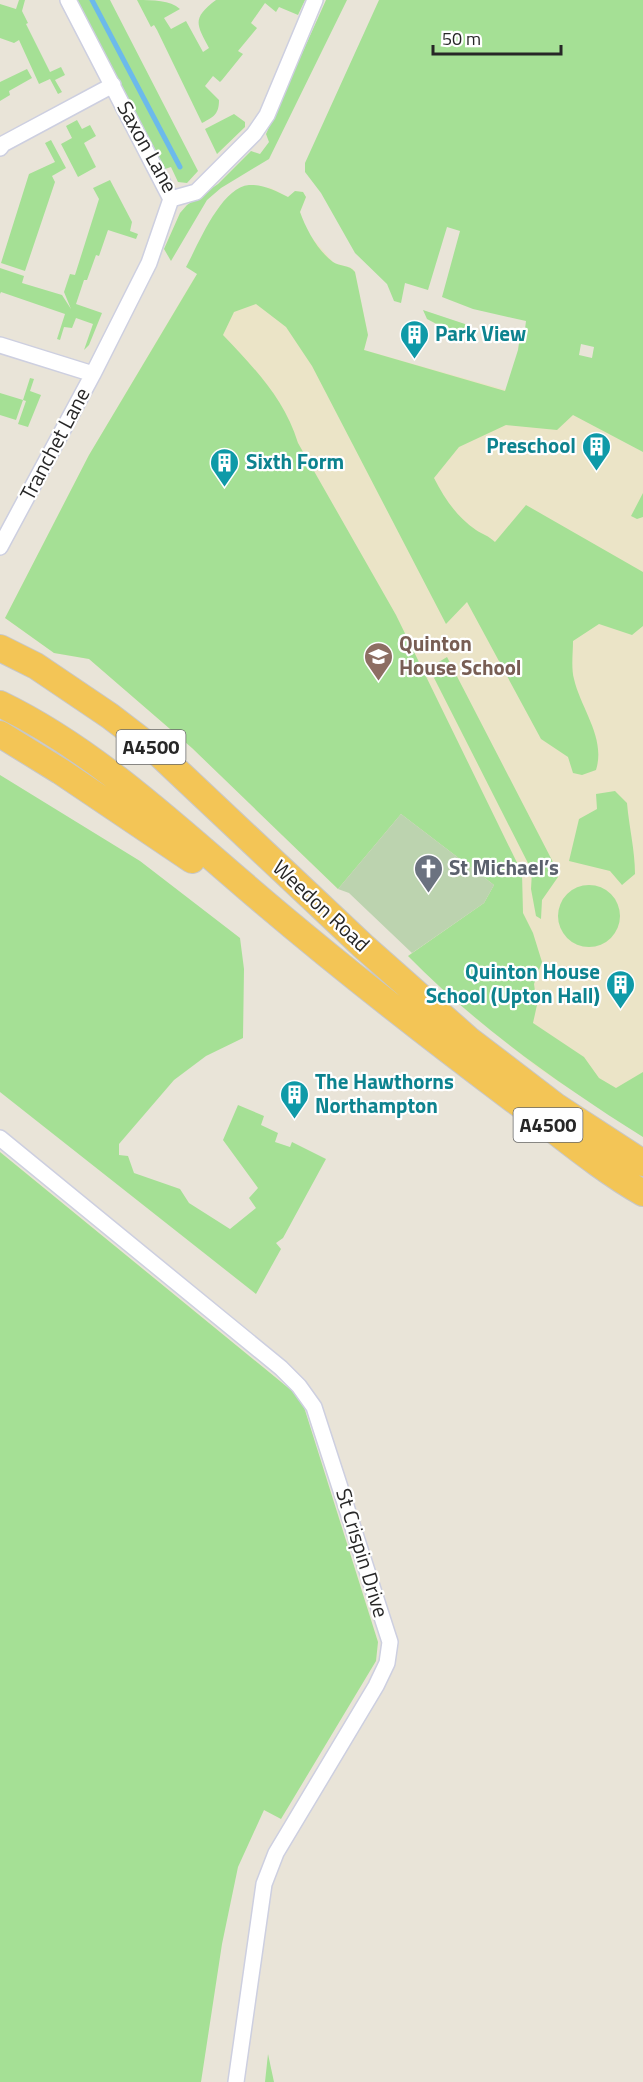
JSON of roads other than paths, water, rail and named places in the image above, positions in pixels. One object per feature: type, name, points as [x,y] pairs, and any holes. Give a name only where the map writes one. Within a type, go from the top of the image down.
[{"type":"highway","name":"Weedon Road","points":[[0,648],[36,666],[158,752],[363,946],[468,1039],[557,1107],[643,1163]]},
{"type":"highway","name":"Weedon Road","points":[[0,704],[55,736],[163,816],[255,895],[454,1055],[643,1193]]},
{"type":"highway","name":"Weedon Road","points":[[0,723],[109,788],[163,816]]},
{"type":"highway","points":[[0,734],[70,777],[201,866],[255,895]]},
{"type":"street","name":"Saxon Lane","points":[[68,0],[171,199],[196,192],[254,134],[267,115],[315,0]]},
{"type":"street","points":[[0,148],[3,144],[113,85]]},
{"type":"street","name":"Tranchet Lane","points":[[0,547],[93,374],[149,263],[171,199]]},
{"type":"street","points":[[0,345],[93,374]]},
{"type":"street","name":"St Crispin Drive","points":[[0,1138],[281,1368],[299,1386],[314,1407],[390,1642],[387,1664],[376,1686],[276,1852],[264,1884],[236,2082]]},
{"type":"waterway","points":[[92,0],[180,167]]},
{"type":"place","name":"Park View","points":[[414,360]]},
{"type":"place","name":"Preschool","points":[[597,472]]},
{"type":"place","name":"Sixth Form","points":[[225,488]]},
{"type":"place","name":"Quinton House School","points":[[378,682]]},
{"type":"place","name":"St Michael’s","points":[[428,894]]},
{"type":"place","name":"Quinton House School (Upton Hall)","points":[[621,1010]]},
{"type":"place","name":"The Hawthorns Northampton","points":[[294,1120]]}]
